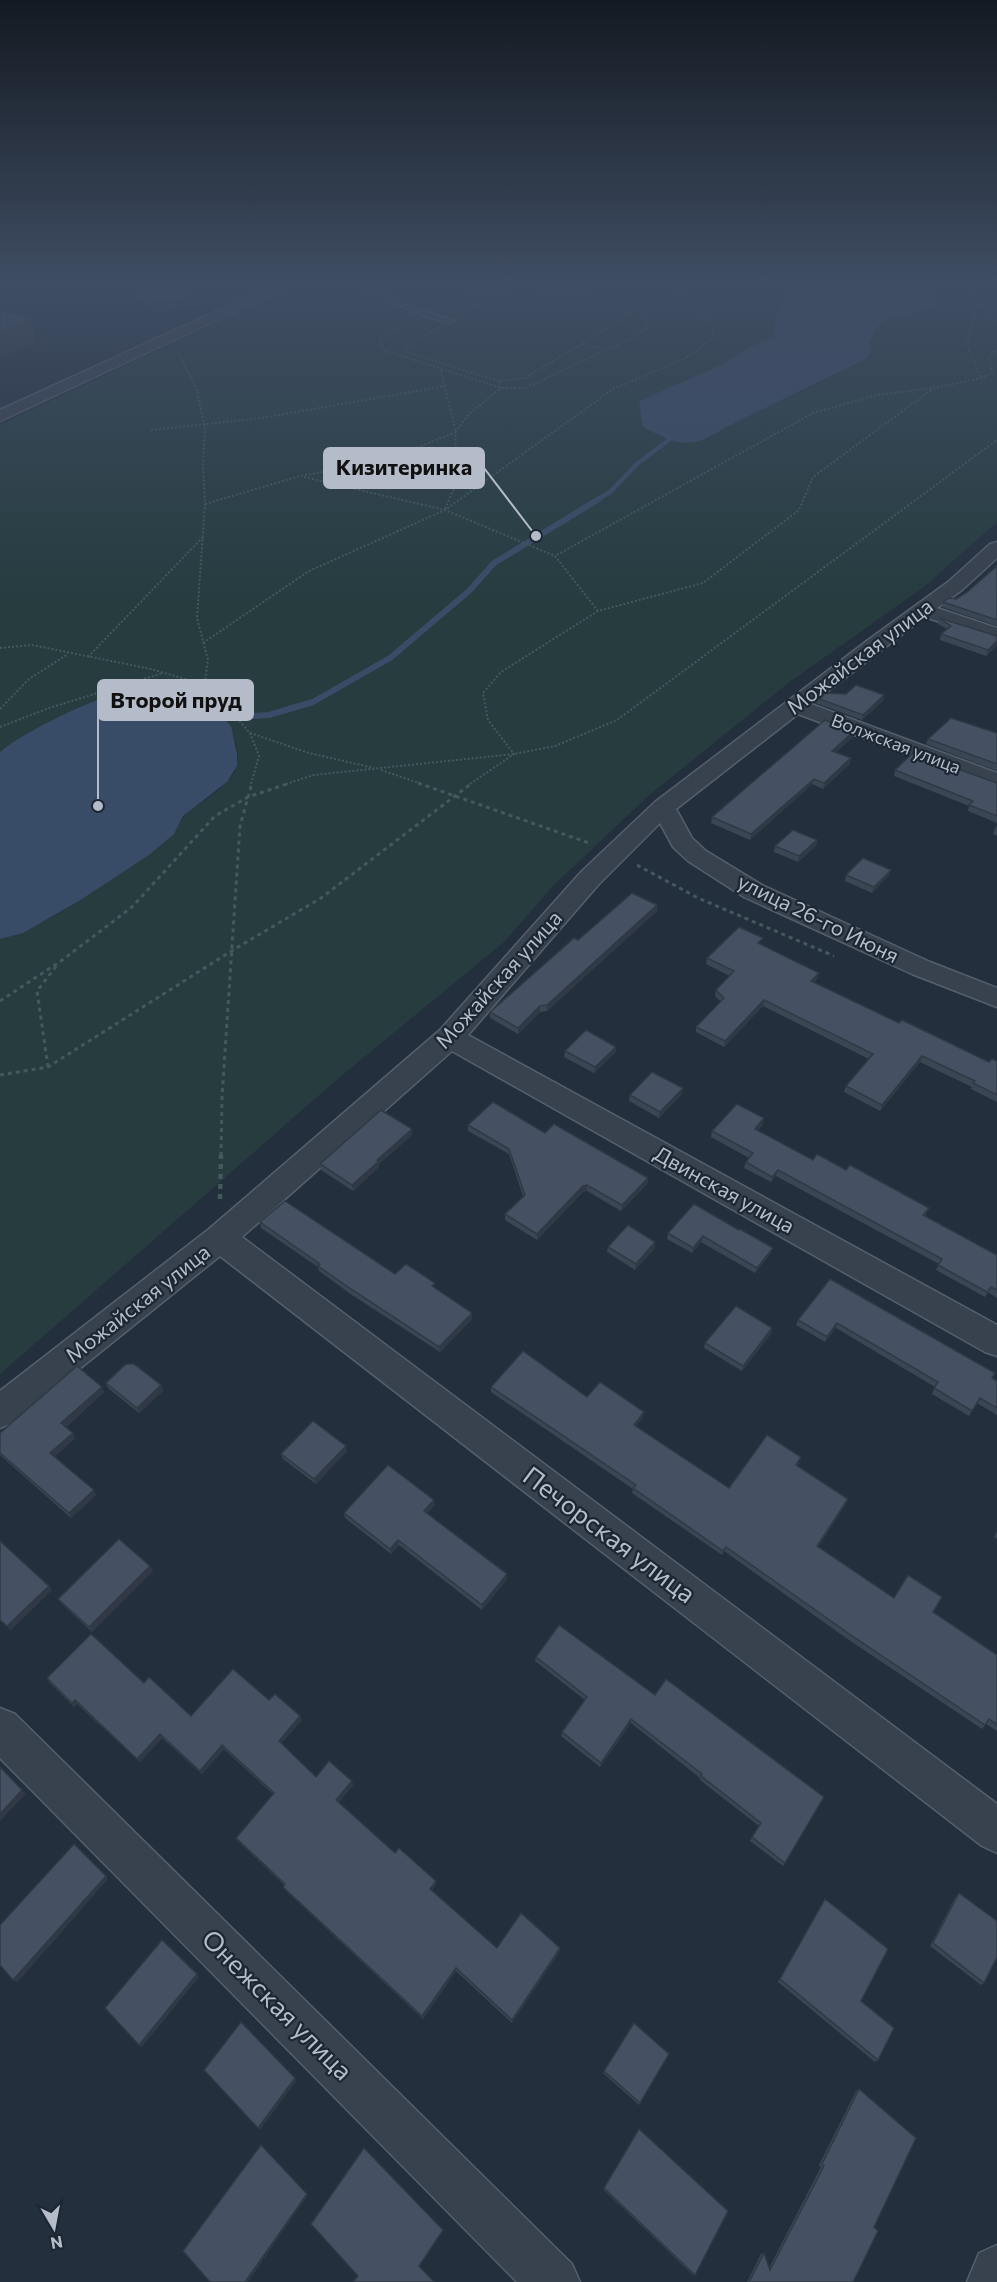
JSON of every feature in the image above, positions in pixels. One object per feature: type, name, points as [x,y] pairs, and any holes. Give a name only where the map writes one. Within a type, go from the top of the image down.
[{"type":"street","points":[[0,416],[58,389]]},
{"type":"street","name":"Можайская улица","points":[[0,1412],[220,1239],[450,1037],[590,878],[663,807],[955,586],[997,548]]},
{"type":"street","points":[[922,610],[997,635]]},
{"type":"street","name":"Волжская улица","points":[[796,706],[997,781]]},
{"type":"street","name":"улица 26-го Июня","points":[[663,807],[682,842],[697,856],[753,891],[921,968],[997,998]]},
{"type":"street","name":"Двинская улица","points":[[450,1037],[997,1342]]},
{"type":"street","name":"Печорская улица","points":[[220,1239],[997,1831]]},
{"type":"street","name":"Онежская улица","points":[[0,1729],[554,2282]]},
{"type":"street","points":[[993,2282],[997,2271]]},
{"type":"path","points":[[197,389],[205,427],[203,465],[205,504],[196,618],[208,660],[205,681],[250,733],[259,756],[240,826],[222,1097],[220,1239]]},
{"type":"path","points":[[151,430],[205,427],[309,412],[342,403],[424,389]]},
{"type":"path","points":[[444,510],[456,486],[460,469],[456,450],[456,432],[446,389]]},
{"type":"path","points":[[205,504],[300,477],[381,462],[456,432],[470,413],[499,389]]},
{"type":"path","points":[[203,643],[309,571],[444,510],[612,389]]},
{"type":"path","points":[[555,556],[813,413],[877,395],[922,389]]},
{"type":"path","points":[[514,754],[488,720],[483,693],[501,672],[598,611],[703,583],[799,510],[813,477],[932,389]]},
{"type":"path","points":[[0,1001],[60,961],[132,907],[215,816],[248,797],[314,775],[514,754],[555,746],[617,720],[997,440]]},
{"type":"path","points":[[300,477],[444,510],[555,556],[598,611]]},
{"type":"path","points":[[88,657],[203,536]]},
{"type":"path","points":[[0,648],[32,645],[192,681],[205,681]]},
{"type":"path","points":[[0,709],[29,679],[69,653]]},
{"type":"path","points":[[0,728],[49,708],[163,673]]},
{"type":"path","points":[[0,1075],[48,1067],[233,950],[321,898],[454,795],[514,754]]},
{"type":"path","points":[[48,1067],[37,991],[60,961]]},
{"type":"green space","points":[[75,389],[715,389],[705,441],[723,429],[806,389],[997,389],[997,522],[925,586],[787,684],[648,796],[553,886],[504,942],[340,1077],[0,1374],[0,939],[58,914],[157,848],[173,834],[186,814],[230,779],[237,764],[238,753],[232,732],[220,714],[198,691],[144,687],[116,692],[81,706],[25,735],[0,752],[0,425]]},
{"type":"water","points":[[665,389],[803,389],[711,436],[692,443],[674,441],[643,427],[639,401]]},
{"type":"water","points":[[165,684],[179,685],[198,691],[231,726],[237,766],[227,782],[183,816],[174,834],[149,855],[79,901],[23,933],[0,939],[0,752],[26,734],[98,700],[128,689]]},
{"type":"building","points":[[997,566],[997,620],[943,602],[949,598],[956,599],[966,593]]},
{"type":"building","points":[[939,618],[997,636],[997,641],[988,650],[941,634],[951,626]]},
{"type":"building","points":[[856,685],[884,695],[863,715],[817,698],[823,693],[846,694]]},
{"type":"building","points":[[951,718],[997,733],[997,764],[928,739]]},
{"type":"building","points":[[825,720],[854,731],[832,751],[851,758],[824,783],[814,779],[751,834],[712,817]]},
{"type":"building","points":[[913,753],[997,783],[997,816],[969,805],[973,801],[895,770]]},
{"type":"building","points":[[793,830],[817,840],[799,856],[775,846]]},
{"type":"building","points":[[863,858],[891,870],[874,887],[846,875]]},
{"type":"building","points":[[632,893],[657,905],[547,1005],[540,1006],[518,1028],[490,1012],[574,938],[578,940]]},
{"type":"building","points":[[739,927],[763,938],[758,943],[819,973],[811,981],[899,1023],[902,1020],[989,1062],[992,1059],[997,1061],[997,1095],[973,1083],[975,1081],[922,1056],[882,1105],[846,1086],[873,1054],[764,1000],[725,1041],[696,1027],[724,998],[716,990],[734,971],[707,958]]},
{"type":"building","points":[[586,1030],[616,1047],[595,1067],[565,1051]]},
{"type":"building","points":[[652,1072],[683,1088],[660,1112],[630,1095]]},
{"type":"building","points":[[493,1102],[545,1133],[554,1124],[648,1178],[622,1205],[587,1185],[583,1186],[537,1234],[505,1214],[525,1195],[509,1149],[468,1125]]},
{"type":"building","points":[[737,1104],[764,1118],[755,1129],[813,1160],[817,1154],[846,1170],[850,1165],[929,1208],[923,1215],[997,1255],[997,1290],[991,1287],[987,1292],[938,1265],[942,1259],[778,1170],[772,1177],[746,1162],[753,1153],[712,1131]]},
{"type":"building","points":[[381,1110],[412,1129],[352,1185],[320,1164]]},
{"type":"building","points":[[285,1201],[395,1274],[406,1264],[435,1283],[432,1286],[472,1313],[439,1347],[318,1266],[320,1264],[260,1222]]},
{"type":"building","points":[[694,1204],[773,1248],[757,1268],[703,1236],[693,1248],[668,1233]]},
{"type":"building","points":[[628,1225],[655,1242],[636,1264],[608,1247]]},
{"type":"building","points":[[830,1279],[995,1373],[992,1378],[997,1381],[997,1408],[980,1398],[972,1411],[934,1388],[938,1382],[837,1323],[827,1337],[798,1320]]},
{"type":"building","points":[[736,1306],[772,1328],[743,1366],[705,1343]]},
{"type":"building","points":[[523,1351],[587,1397],[600,1382],[644,1412],[634,1425],[729,1488],[767,1435],[801,1457],[796,1465],[848,1499],[817,1546],[894,1598],[908,1575],[942,1597],[933,1612],[997,1655],[997,1725],[989,1719],[985,1725],[726,1547],[723,1551],[633,1488],[636,1485],[491,1387]]},
{"type":"building","points":[[126,1364],[134,1364],[161,1385],[137,1408],[106,1383]]},
{"type":"building","points":[[77,1366],[102,1387],[61,1423],[73,1433],[50,1453],[94,1490],[69,1513],[0,1453],[0,1433]]},
{"type":"building","points":[[313,1421],[346,1446],[314,1479],[281,1454]]},
{"type":"building","points":[[388,1465],[434,1500],[424,1511],[507,1574],[482,1605],[398,1540],[390,1549],[344,1513]]},
{"type":"building","points":[[119,1539],[150,1566],[89,1627],[58,1599]]},
{"type":"building","points":[[0,1541],[49,1586],[7,1626],[0,1620]]},
{"type":"building","points":[[559,1625],[655,1695],[666,1679],[824,1797],[785,1863],[752,1837],[761,1823],[631,1719],[601,1763],[562,1732],[587,1697],[536,1657]]},
{"type":"building","points":[[91,1634],[144,1683],[149,1677],[191,1716],[233,1669],[269,1700],[275,1694],[300,1716],[279,1741],[316,1777],[329,1761],[352,1781],[336,1800],[395,1853],[399,1848],[436,1881],[430,1889],[497,1948],[521,1913],[560,1948],[512,2020],[456,1968],[422,2016],[283,1887],[285,1884],[236,1838],[274,1793],[222,1745],[200,1771],[160,1734],[137,1759],[75,1700],[72,1703],[47,1678]]},
{"type":"building","points":[[0,1767],[22,1790],[0,1814]]},
{"type":"building","points":[[74,1844],[106,1876],[13,1980],[0,1965],[0,1925]]},
{"type":"building","points":[[959,1893],[997,1921],[997,1957],[984,1983],[933,1943]]},
{"type":"building","points":[[825,1899],[888,1949],[861,2001],[894,2028],[878,2060],[780,1979]]},
{"type":"building","points":[[162,1940],[197,1974],[139,2045],[105,2008]]},
{"type":"building","points":[[241,2022],[295,2078],[258,2128],[204,2070]]},
{"type":"building","points":[[634,2023],[669,2054],[640,2103],[604,2071]]},
{"type":"building","points":[[859,2089],[916,2138],[874,2227],[878,2231],[853,2282],[749,2282],[764,2253],[770,2270],[824,2166],[822,2164]]},
{"type":"building","points":[[639,2129],[728,2211],[695,2275],[604,2188]]},
{"type":"building","points":[[261,2145],[307,2194],[245,2282],[210,2282],[183,2251]]},
{"type":"building","points":[[364,2148],[443,2230],[419,2266],[434,2282],[353,2282],[358,2276],[311,2224]]},
{"type":"waterway","points":[[596,500],[610,492],[637,464],[678,433]]},
{"type":"waterway","points":[[214,723],[222,718],[269,715],[313,702],[390,658],[469,591],[494,563],[599,499]]},
{"type":"place","name":"Кизитеринка","points":[[536,536]]},
{"type":"place","name":"Второй пруд","points":[[98,806]]}]
